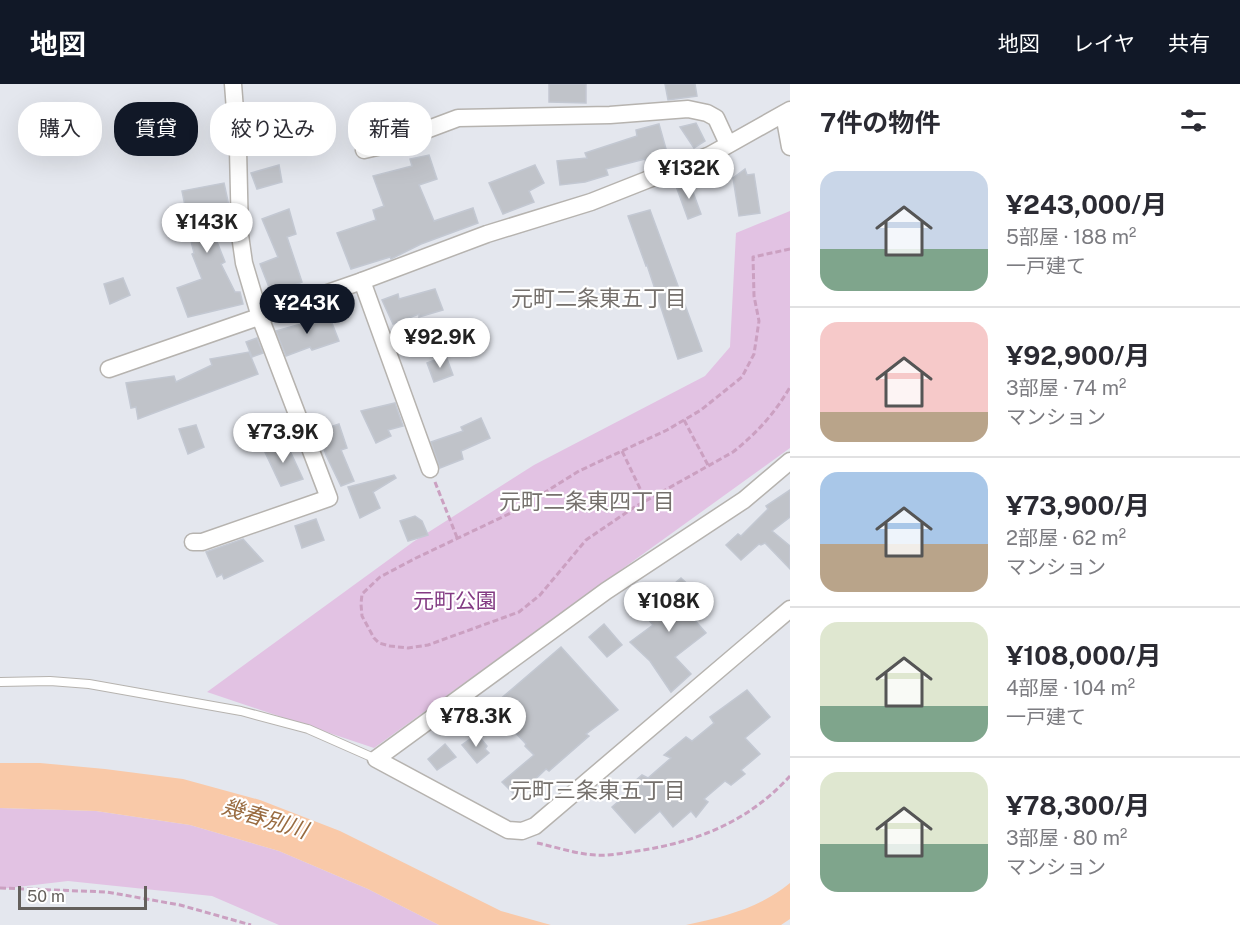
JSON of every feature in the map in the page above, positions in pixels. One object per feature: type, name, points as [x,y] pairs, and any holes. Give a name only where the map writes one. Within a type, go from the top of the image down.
[{"type":"street","points":[[194,542],[202,542],[329,498],[260,317],[244,263],[240,235],[238,149],[233,84]]},
{"type":"street","points":[[432,128],[458,118],[610,115],[688,109],[707,113],[716,118],[728,144]]},
{"type":"street","points":[[109,369],[362,281],[487,234],[591,202],[710,155],[787,112],[790,147]]},
{"type":"street","points":[[362,281],[430,470]]},
{"type":"street","points":[[790,461],[744,500],[606,591],[376,759],[508,830],[522,831],[535,826],[790,609]]},
{"type":"lane","points":[[0,682],[50,681],[89,684],[241,711],[308,729],[376,759]]},
{"type":"path","points":[[790,249],[753,257],[754,296],[759,321],[754,354],[742,377],[711,404],[684,420],[579,471],[515,512],[416,558],[380,578],[362,594],[363,616],[374,638],[380,643],[397,648],[428,645],[519,612],[540,595],[586,540],[646,501],[733,452],[761,428],[790,387]]},
{"type":"path","points":[[684,420],[708,467]]},
{"type":"path","points":[[622,451],[646,501]]},
{"type":"path","points":[[430,470],[458,540]]},
{"type":"path","points":[[537,843],[596,855],[624,853],[678,843],[700,837],[739,818],[790,776]]},
{"type":"path","points":[[0,888],[107,892],[180,905],[251,925]]},
{"type":"green space","name":"元町公園","points":[[790,211],[790,448],[374,748],[207,692],[413,542],[534,465],[705,376],[730,347],[736,233]]},
{"type":"green space","points":[[0,808],[96,811],[190,825],[279,851],[368,889],[439,925],[279,925],[212,896],[68,881],[0,889]]},
{"type":"water","name":"幾春別川","points":[[0,763],[40,763],[183,779],[260,800],[340,831],[501,911],[551,925],[439,925],[368,889],[279,851],[190,825],[96,811],[0,808]]},
{"type":"water","points":[[790,883],[790,919],[781,925],[686,925],[727,915],[754,905]]},
{"type":"building","points":[[549,84],[586,84],[586,103],[549,102]]},
{"type":"building","points":[[665,84],[695,84],[697,96],[668,100]]},
{"type":"building","points":[[696,123],[705,141],[694,148],[680,127]]},
{"type":"building","points":[[659,124],[668,156],[646,163],[645,159],[606,169],[608,175],[585,182],[560,185],[557,161],[587,158],[585,153],[637,136],[636,130]]},
{"type":"building","points":[[429,156],[437,179],[419,185],[434,221],[473,208],[478,223],[421,244],[391,259],[390,257],[351,269],[337,233],[376,220],[373,210],[384,206],[373,176],[412,166],[410,159]]},
{"type":"building","points":[[279,165],[282,182],[257,189],[251,173]]},
{"type":"building","points":[[535,165],[544,183],[529,191],[534,202],[503,214],[489,183]]},
{"type":"building","points":[[745,169],[747,175],[754,174],[760,213],[739,216],[733,178]]},
{"type":"building","points":[[689,181],[701,214],[688,219],[676,186]]},
{"type":"building","points":[[224,183],[229,206],[210,210],[215,229],[212,229],[225,262],[221,264],[235,292],[240,292],[243,304],[188,317],[177,288],[202,279],[192,254],[194,253],[182,191]]},
{"type":"building","points":[[289,209],[296,234],[287,237],[302,282],[272,295],[260,264],[278,257],[262,219]]},
{"type":"building","points":[[650,210],[702,351],[678,359],[628,216]]},
{"type":"building","points":[[123,278],[130,295],[110,304],[104,284]]},
{"type":"building","points":[[435,289],[443,310],[419,317],[419,314],[393,324],[382,300],[398,294],[399,299]]},
{"type":"building","points":[[313,314],[316,323],[330,318],[339,341],[312,350],[310,347],[286,356],[276,331],[301,324],[299,319]]},
{"type":"building","points":[[257,338],[263,353],[252,357],[246,342]]},
{"type":"building","points":[[249,352],[258,374],[138,419],[136,407],[131,408],[126,383],[174,376],[176,382],[212,365],[210,359]]},
{"type":"building","points":[[446,356],[453,375],[434,382],[427,363]]},
{"type":"building","points":[[395,403],[403,426],[388,430],[391,436],[376,443],[361,411]]},
{"type":"building","points":[[481,418],[490,438],[461,451],[463,459],[440,468],[431,442],[463,431],[461,427]]},
{"type":"building","points":[[339,424],[347,448],[341,450],[354,481],[341,486],[326,455],[318,431]]},
{"type":"building","points":[[196,425],[204,447],[188,454],[179,429]]},
{"type":"building","points":[[285,440],[303,479],[281,486],[264,450]]},
{"type":"building","points":[[394,475],[396,478],[373,492],[380,508],[360,518],[348,487]]},
{"type":"building","points":[[790,490],[790,517],[772,531],[790,546],[790,569],[765,543],[759,544],[741,560],[726,545],[738,534],[741,536],[768,509],[766,506]]},
{"type":"building","points":[[415,516],[422,521],[428,535],[408,541],[400,521]]},
{"type":"building","points":[[316,519],[324,540],[302,548],[295,526]]},
{"type":"building","points":[[243,539],[263,561],[224,579],[222,574],[217,577],[206,552]]},
{"type":"building","points":[[681,578],[693,589],[690,593],[694,597],[683,607],[706,633],[675,657],[691,674],[671,692],[650,661],[630,642],[653,625],[637,606],[651,595],[655,600]]},
{"type":"building","points":[[604,624],[622,645],[607,657],[589,637]]},
{"type":"building","points":[[561,647],[618,710],[586,734],[589,736],[549,771],[546,769],[517,797],[502,782],[534,755],[491,707]]},
{"type":"building","points":[[747,690],[770,717],[745,738],[760,754],[741,770],[745,774],[731,785],[725,781],[704,799],[708,802],[696,817],[691,811],[673,827],[660,811],[635,833],[612,807],[629,792],[626,789],[642,775],[648,778],[671,758],[664,755],[686,737],[692,741],[714,723],[710,717]]},
{"type":"building","points":[[477,734],[487,746],[485,749],[489,753],[477,763],[462,745]]},
{"type":"building","points":[[445,744],[456,757],[437,770],[428,759]]},
{"type":"district","name":"元町二条東五丁目","points":[[599,298]]},
{"type":"district","name":"元町二条東四丁目","points":[[587,501]]},
{"type":"district","name":"元町三条東五丁目","points":[[598,790]]}]
